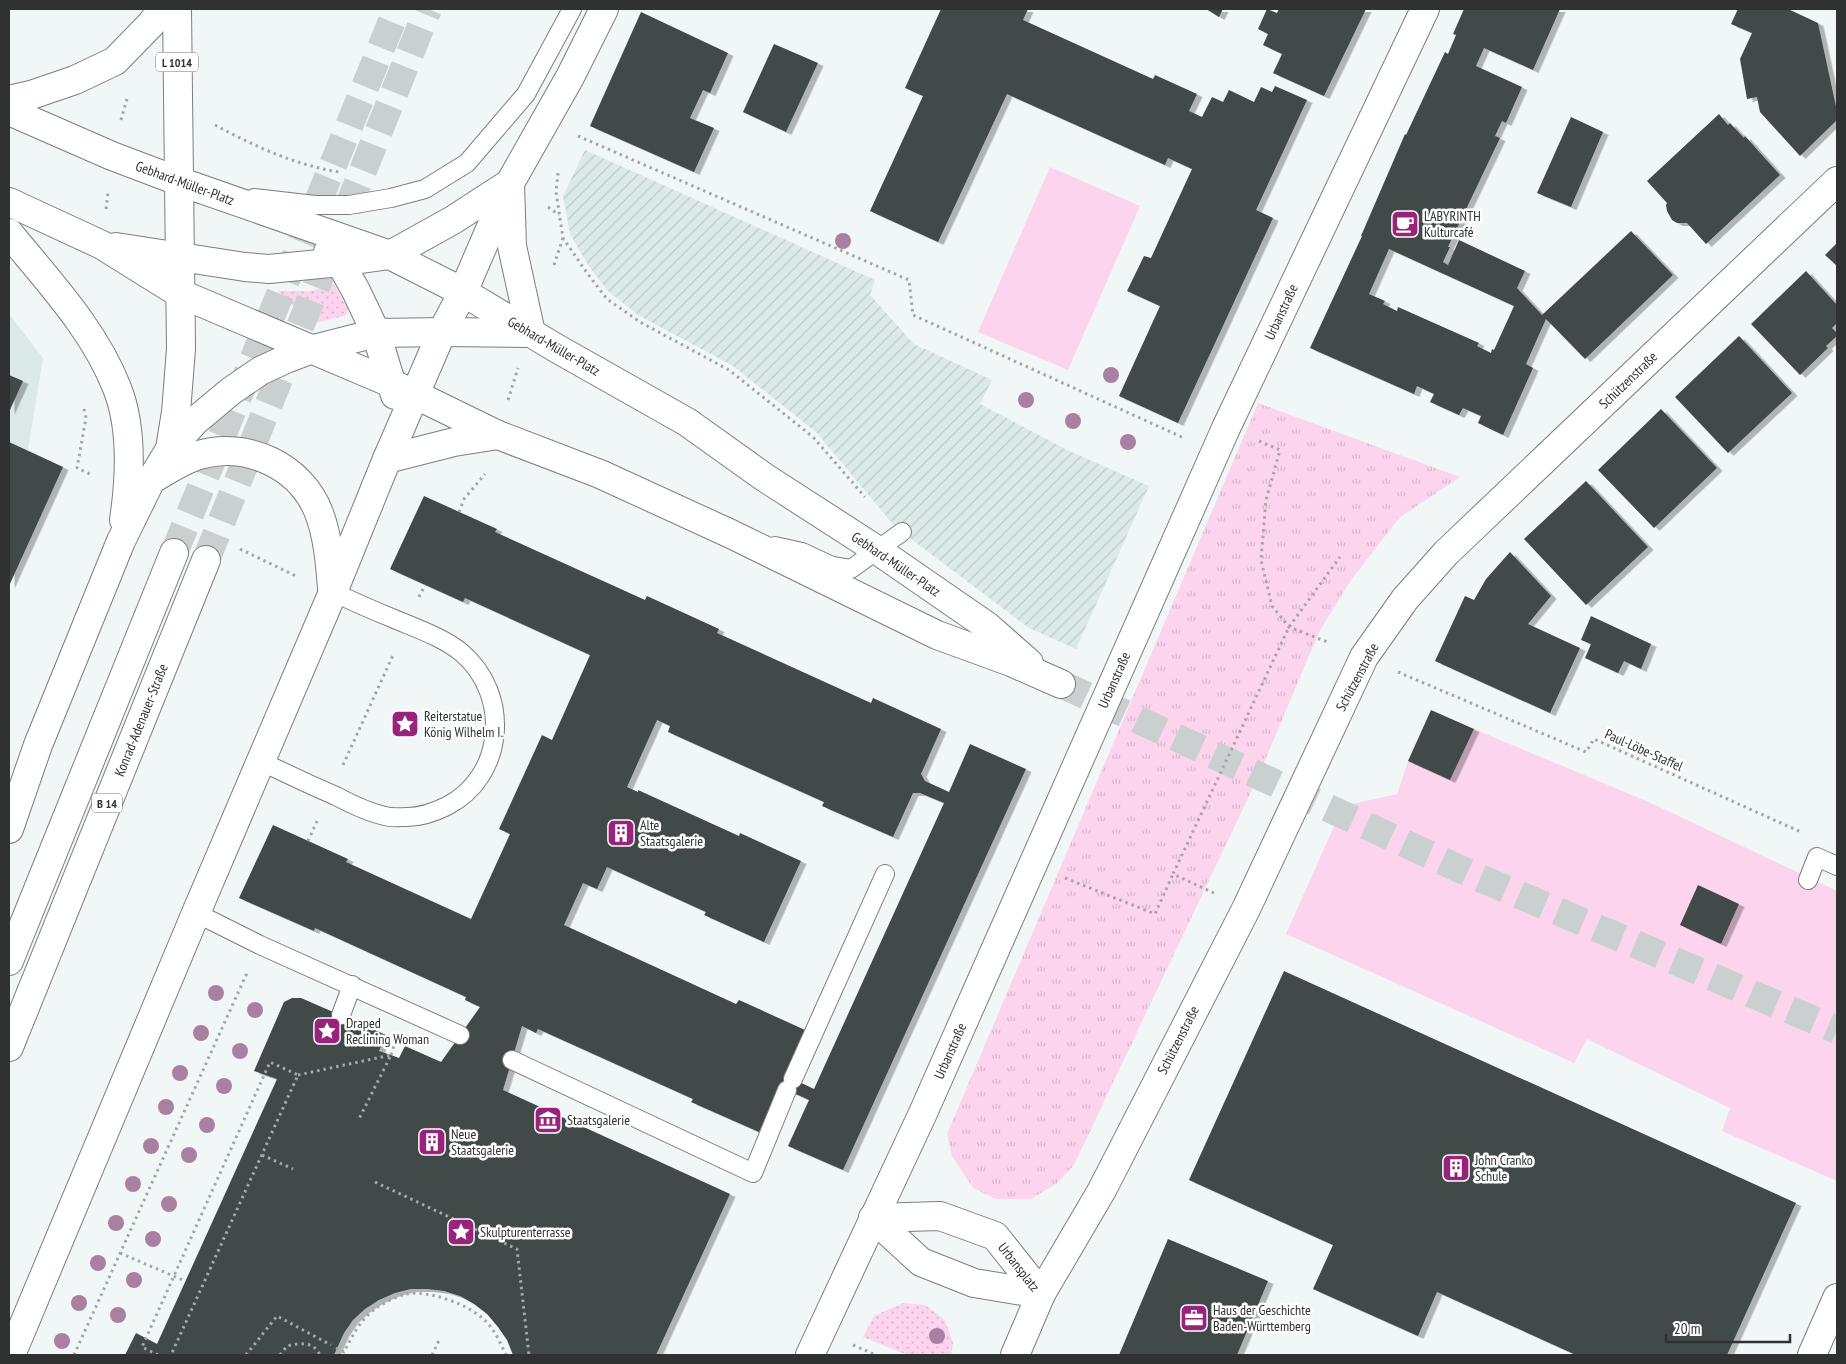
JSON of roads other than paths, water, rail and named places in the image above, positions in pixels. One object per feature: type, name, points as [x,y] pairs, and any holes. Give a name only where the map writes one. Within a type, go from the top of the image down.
[{"type":"main road","points":[[9,100],[31,95],[75,80],[115,61],[151,24],[162,9]]},
{"type":"main road","name":"L 1014","points":[[177,9],[178,116],[191,186]]},
{"type":"main road","points":[[11,1355],[442,332],[463,292],[510,183],[570,77],[604,9]]},
{"type":"main road","name":"Urbanstraße","points":[[810,1355],[923,1112],[1226,428],[1426,9]]},
{"type":"main road","name":"Gebhard-Müller-Platz","points":[[9,111],[112,156],[191,186],[390,255],[463,292],[687,422],[764,477],[892,539],[1017,653],[1055,681],[937,635],[731,534],[600,474],[498,435],[391,383],[179,293],[102,244],[9,202]]},
{"type":"main road","name":"Schützenstraße","points":[[1015,1355],[1042,1294],[1102,1190],[1246,909],[1364,657],[1405,599],[1446,553],[1837,181]]},
{"type":"main road","points":[[102,244],[179,258],[270,269],[390,255],[453,220],[510,183]]},
{"type":"main road","points":[[10,819],[121,541],[151,480],[170,449],[195,421],[231,391],[260,371],[310,350],[376,333],[531,333],[512,246],[510,183]]},
{"type":"main road","points":[[170,449],[176,412],[181,349],[179,258],[191,186]]},
{"type":"main road","points":[[289,219],[340,262],[356,291],[376,333],[402,424]]},
{"type":"main road","points":[[9,233],[87,331],[103,357],[118,390],[127,428],[129,461],[128,494],[121,541]]},
{"type":"main road","points":[[387,459],[454,442],[498,435]]},
{"type":"main road","points":[[151,480],[198,455],[224,452],[251,454],[275,463],[296,478],[309,492],[319,512],[329,556],[333,592]]},
{"type":"main road","name":"B 14","points":[[9,961],[174,553]]},
{"type":"main road","name":"Konrad-Adenauer-Straße","points":[[9,1046],[206,560]]},
{"type":"main road","name":"Urbansplatz","points":[[873,1218],[940,1216],[995,1236],[1042,1294]]},
{"type":"main road","name":"Urbansplatz","points":[[873,1218],[921,1262],[974,1282],[1042,1294]]},
{"type":"main road","points":[[1812,1355],[1837,1298]]},
{"type":"lane","points":[[191,186],[276,201],[315,205],[349,205],[391,198],[425,189],[467,163],[526,94],[572,9]]},
{"type":"lane","points":[[731,534],[802,552],[832,566],[851,569],[892,539]]},
{"type":"lane","points":[[260,761],[363,809],[386,816],[410,817],[434,812],[456,801],[474,785],[487,764],[495,741],[496,716],[491,693],[479,671],[462,653],[441,640],[333,592]]},
{"type":"lane","points":[[1808,880],[1817,857],[1837,866]]},
{"type":"lane","points":[[512,1060],[753,1173],[790,1085],[886,874]]},
{"type":"lane","points":[[196,913],[260,945],[460,1035]]},
{"type":"lane","points":[[341,1016],[352,985]]},
{"type":"tunnel","points":[[174,553],[397,9]]},
{"type":"tunnel","points":[[206,560],[428,9]]},
{"type":"tunnel","points":[[1061,684],[1475,876],[1837,1030]]},
{"type":"place","name":"LABYRINTH Kulturcafé","points":[[1405,224]]},
{"type":"place","name":"Reiterstatue König Wilhelm I.","points":[[405,724]]},
{"type":"place","name":"Alte Staatsgalerie","points":[[621,833]]},
{"type":"place","name":"Draped Reclining Woman","points":[[327,1031]]},
{"type":"place","name":"Staatsgalerie","points":[[548,1120]]},
{"type":"place","name":"Neue Staatsgalerie","points":[[432,1142]]},
{"type":"place","name":"John Cranko Schule","points":[[1456,1168]]},
{"type":"place","name":"Skulpturenterrasse","points":[[461,1232]]},
{"type":"place","name":"Haus der Geschichte Baden-Württemberg","points":[[1194,1318]]}]
